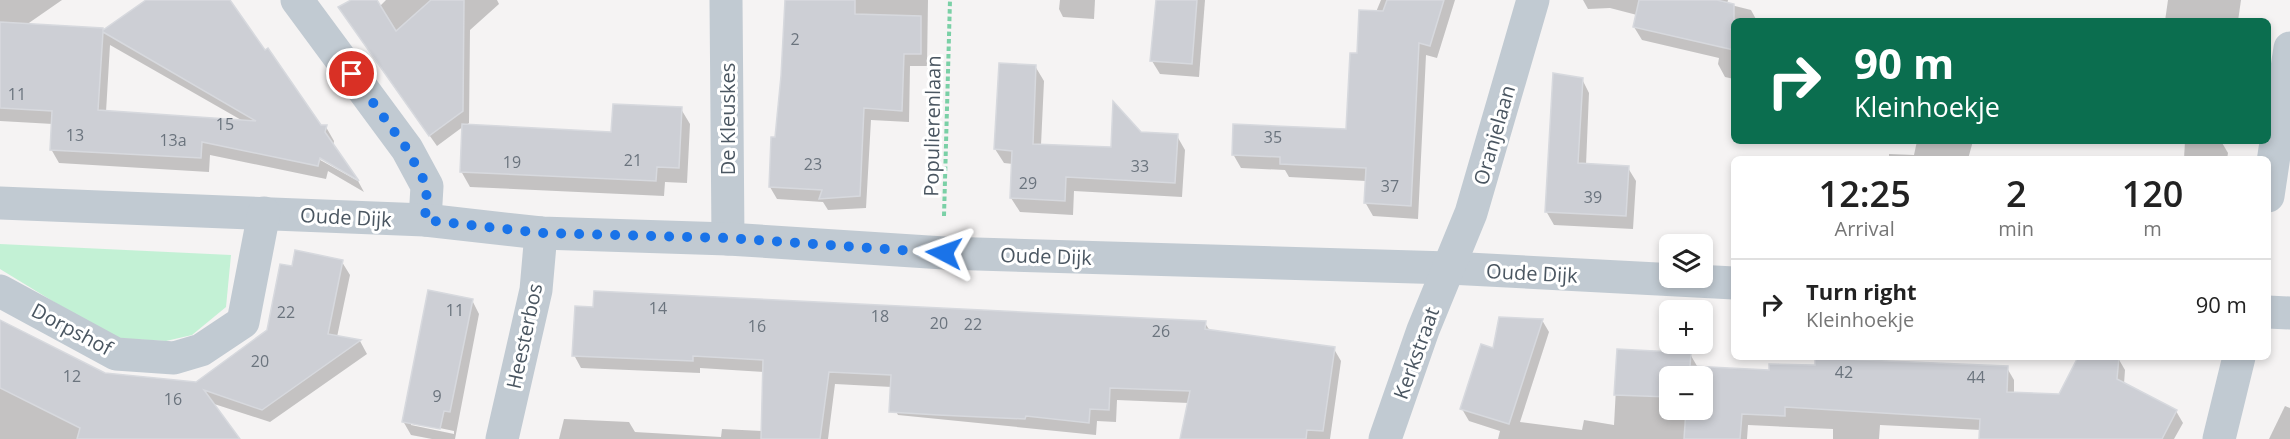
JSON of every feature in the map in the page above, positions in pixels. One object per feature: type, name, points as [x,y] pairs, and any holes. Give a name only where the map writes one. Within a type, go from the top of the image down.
[{"type":"street","points":[[297,0],[407,149],[427,186],[425,220]]},
{"type":"street","name":"De Kleuskes","points":[[726,0],[728,238]]},
{"type":"street","name":"Oranjelaan","points":[[1449,268],[1471,213],[1533,0]]},
{"type":"street","points":[[2271,176],[2290,48]]},
{"type":"street","name":"Oude Dijk","points":[[0,203],[425,220],[542,233],[728,238],[944,253],[1449,268],[1731,283]]},
{"type":"street","name":"Dorpshof","points":[[0,291],[116,354],[174,358],[201,350],[243,321],[264,213]]},
{"type":"street","name":"Heesterbos","points":[[501,439],[536,290],[542,233]]},
{"type":"street","name":"Kerkstraat","points":[[1385,439],[1423,330],[1449,268]]},
{"type":"street","points":[[2271,312],[2290,313]]},
{"type":"street","points":[[2219,439],[2239,360]]},
{"type":"path","name":"Populierenlaan","points":[[944,253],[950,0]]},
{"type":"green space","points":[[0,244],[231,255],[226,307],[192,335],[166,341],[113,338],[0,269]]},
{"type":"building","points":[[146,0],[230,0],[265,50],[268,48],[321,125],[327,125],[325,132],[359,181],[320,158],[318,166],[202,142],[201,158],[50,150],[52,111],[0,108],[0,22],[103,28],[103,30]],"holes":[[[103,32],[256,121],[98,110]]]},
{"type":"building","points":[[351,0],[377,0],[396,31],[431,0],[464,0],[463,111],[429,136],[338,7]]},
{"type":"building","points":[[785,0],[855,0],[855,14],[921,16],[921,54],[904,54],[902,111],[864,108],[860,196],[819,199],[822,190],[769,187],[771,137],[775,137],[781,76]]},
{"type":"building","points":[[1156,0],[1197,0],[1192,64],[1150,61]]},
{"type":"building","points":[[1387,0],[1444,0],[1430,46],[1419,43],[1411,206],[1364,203],[1366,168],[1280,164],[1280,157],[1232,155],[1233,124],[1346,129],[1350,53],[1357,53],[1359,10],[1383,11]]},
{"type":"building","points":[[1639,0],[1717,0],[1734,4],[1734,18],[1731,18],[1731,49],[1633,27]]},
{"type":"building","points":[[999,63],[1036,65],[1033,144],[1111,147],[1113,101],[1141,132],[1178,134],[1175,183],[1066,177],[1065,201],[1010,198],[1012,151],[994,149]]},
{"type":"building","points":[[1553,73],[1583,78],[1578,163],[1629,166],[1626,216],[1545,212]]},
{"type":"building","points":[[613,104],[682,107],[679,168],[657,167],[656,181],[460,172],[462,124],[611,132]]},
{"type":"building","points":[[295,250],[343,260],[328,334],[361,340],[262,410],[204,390],[240,439],[77,439],[80,428],[0,388],[0,320],[105,373],[196,382],[267,330],[280,264],[292,266]]},
{"type":"building","points":[[428,290],[473,299],[450,412],[444,411],[440,429],[402,422]]},
{"type":"building","points":[[594,291],[1206,321],[1205,329],[1335,347],[1323,431],[1307,430],[1306,439],[1180,439],[1190,391],[1110,388],[1109,410],[1090,409],[1089,423],[1026,416],[1025,419],[889,412],[891,375],[829,372],[820,439],[761,439],[763,360],[693,356],[693,361],[572,356],[575,306],[593,307]]},
{"type":"building","points":[[1499,317],[1543,319],[1509,424],[1460,409],[1481,344],[1493,348]]},
{"type":"building","points":[[1617,349],[1659,351],[1659,354],[1691,354],[1690,366],[1659,366],[1659,397],[1614,395]]},
{"type":"building","points":[[1815,360],[2008,366],[2007,392],[2059,394],[2076,360],[2119,360],[2117,379],[2177,410],[2162,439],[1979,439],[1980,419],[1785,407],[1785,416],[1742,414],[1740,439],[1684,439],[1685,420],[1713,420],[1713,367],[1769,370],[1769,364],[1815,365]]},
{"type":"route","points":[[352,74],[407,149],[427,186],[425,220],[542,233],[728,238],[944,253]]}]
